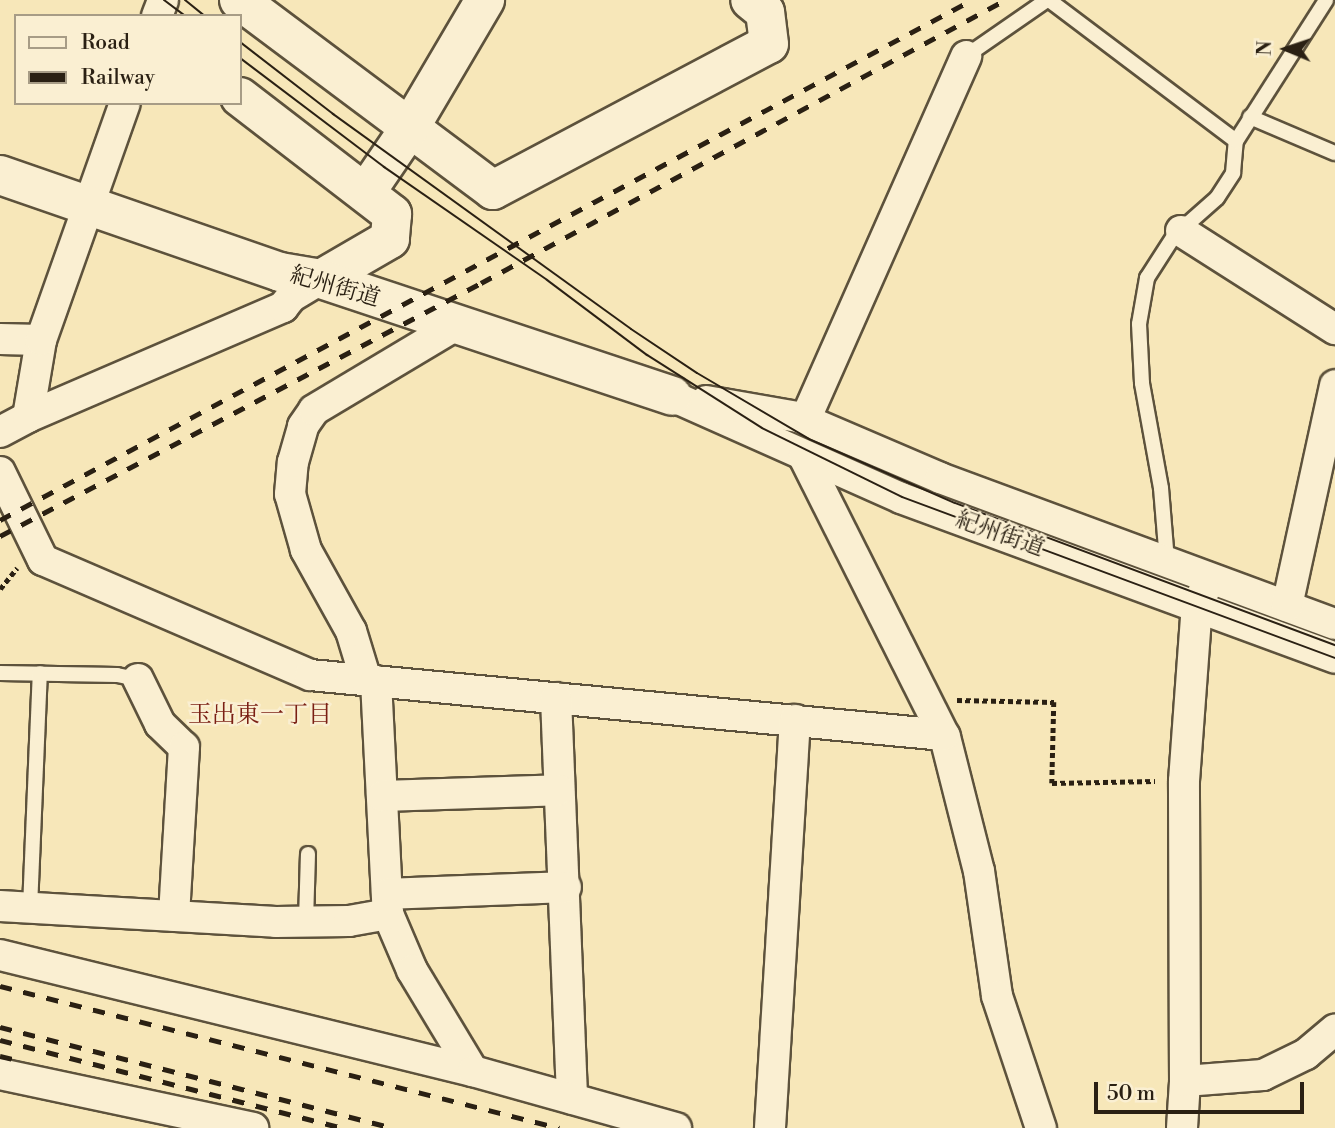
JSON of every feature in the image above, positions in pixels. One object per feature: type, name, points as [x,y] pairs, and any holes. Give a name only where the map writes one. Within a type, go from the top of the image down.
[{"type":"street","points":[[239,0],[493,190],[769,44],[765,12],[750,0]]},
{"type":"street","points":[[366,192],[409,129],[485,0]]},
{"type":"street","points":[[806,420],[966,55]]},
{"type":"street","points":[[0,432],[28,416],[283,307],[291,297],[390,239],[392,215],[366,192],[242,99]]},
{"type":"street","points":[[28,416],[41,340],[124,105]]},
{"type":"street","name":"紀州街道","points":[[0,175],[280,272],[321,279],[671,396],[901,498],[1335,658]]},
{"type":"street","points":[[1181,231],[1335,329]]},
{"type":"street","points":[[456,326],[314,410],[303,426],[293,462],[290,494],[306,550],[351,631],[371,681],[382,796],[388,904],[412,970],[473,1071]]},
{"type":"street","points":[[0,339],[41,340]]},
{"type":"street","points":[[1287,606],[1335,385]]},
{"type":"street","name":"紀州街道","points":[[671,396],[806,420],[940,478],[1335,624]]},
{"type":"street","points":[[804,457],[944,735],[979,871],[997,996],[1041,1128]]},
{"type":"street","points":[[0,472],[43,560],[310,675],[944,735]]},
{"type":"street","points":[[1182,1128],[1185,1081],[1184,781],[1197,607],[1209,578]]},
{"type":"street","points":[[138,679],[160,724],[184,747],[174,916]]},
{"type":"street","points":[[556,698],[566,887],[572,1099]]},
{"type":"street","points":[[770,1128],[795,720]]},
{"type":"street","points":[[382,796],[559,790]]},
{"type":"street","points":[[0,906],[306,922],[349,921],[388,904],[566,887]]},
{"type":"street","points":[[0,955],[473,1071],[676,1128]]},
{"type":"street","points":[[1185,1081],[1263,1075],[1306,1054],[1335,1030]]},
{"type":"street","points":[[1306,1054],[1335,1062]]},
{"type":"street","points":[[0,1074],[235,1126]]},
{"type":"lane","points":[[966,55],[1048,0],[1236,141]]},
{"type":"lane","points":[[1167,561],[1160,488],[1142,383],[1139,324],[1147,278],[1174,236],[1217,198],[1233,173],[1236,141],[1326,0]]},
{"type":"lane","points":[[1250,117],[1335,153]]},
{"type":"lane","points":[[0,673],[117,675],[138,679]]},
{"type":"lane","points":[[30,908],[40,673]]},
{"type":"lane","points":[[306,922],[308,854]]},
{"type":"path","points":[[925,699],[1055,702],[1052,783],[1184,781]]},
{"type":"tram line","points":[[164,0],[182,14]]},
{"type":"tram line","points":[[185,0],[202,14]]},
{"type":"tram line","points":[[242,44],[333,114],[631,329],[697,373],[809,439],[955,503],[1335,645]]},
{"type":"tram line","points":[[242,60],[384,167],[547,280],[647,355],[762,428],[902,497],[1335,658]]},
{"type":"railway","points":[[0,520],[972,0]]},
{"type":"railway","points":[[0,536],[481,283],[1005,0]]},
{"type":"railway","points":[[0,986],[559,1128]]},
{"type":"railway","points":[[0,1027],[394,1128]]},
{"type":"railway","points":[[0,1040],[342,1128]]},
{"type":"railway","points":[[0,1056],[17,1060]]},
{"type":"district","name":"玉出東一丁目","points":[[260,716]]}]
